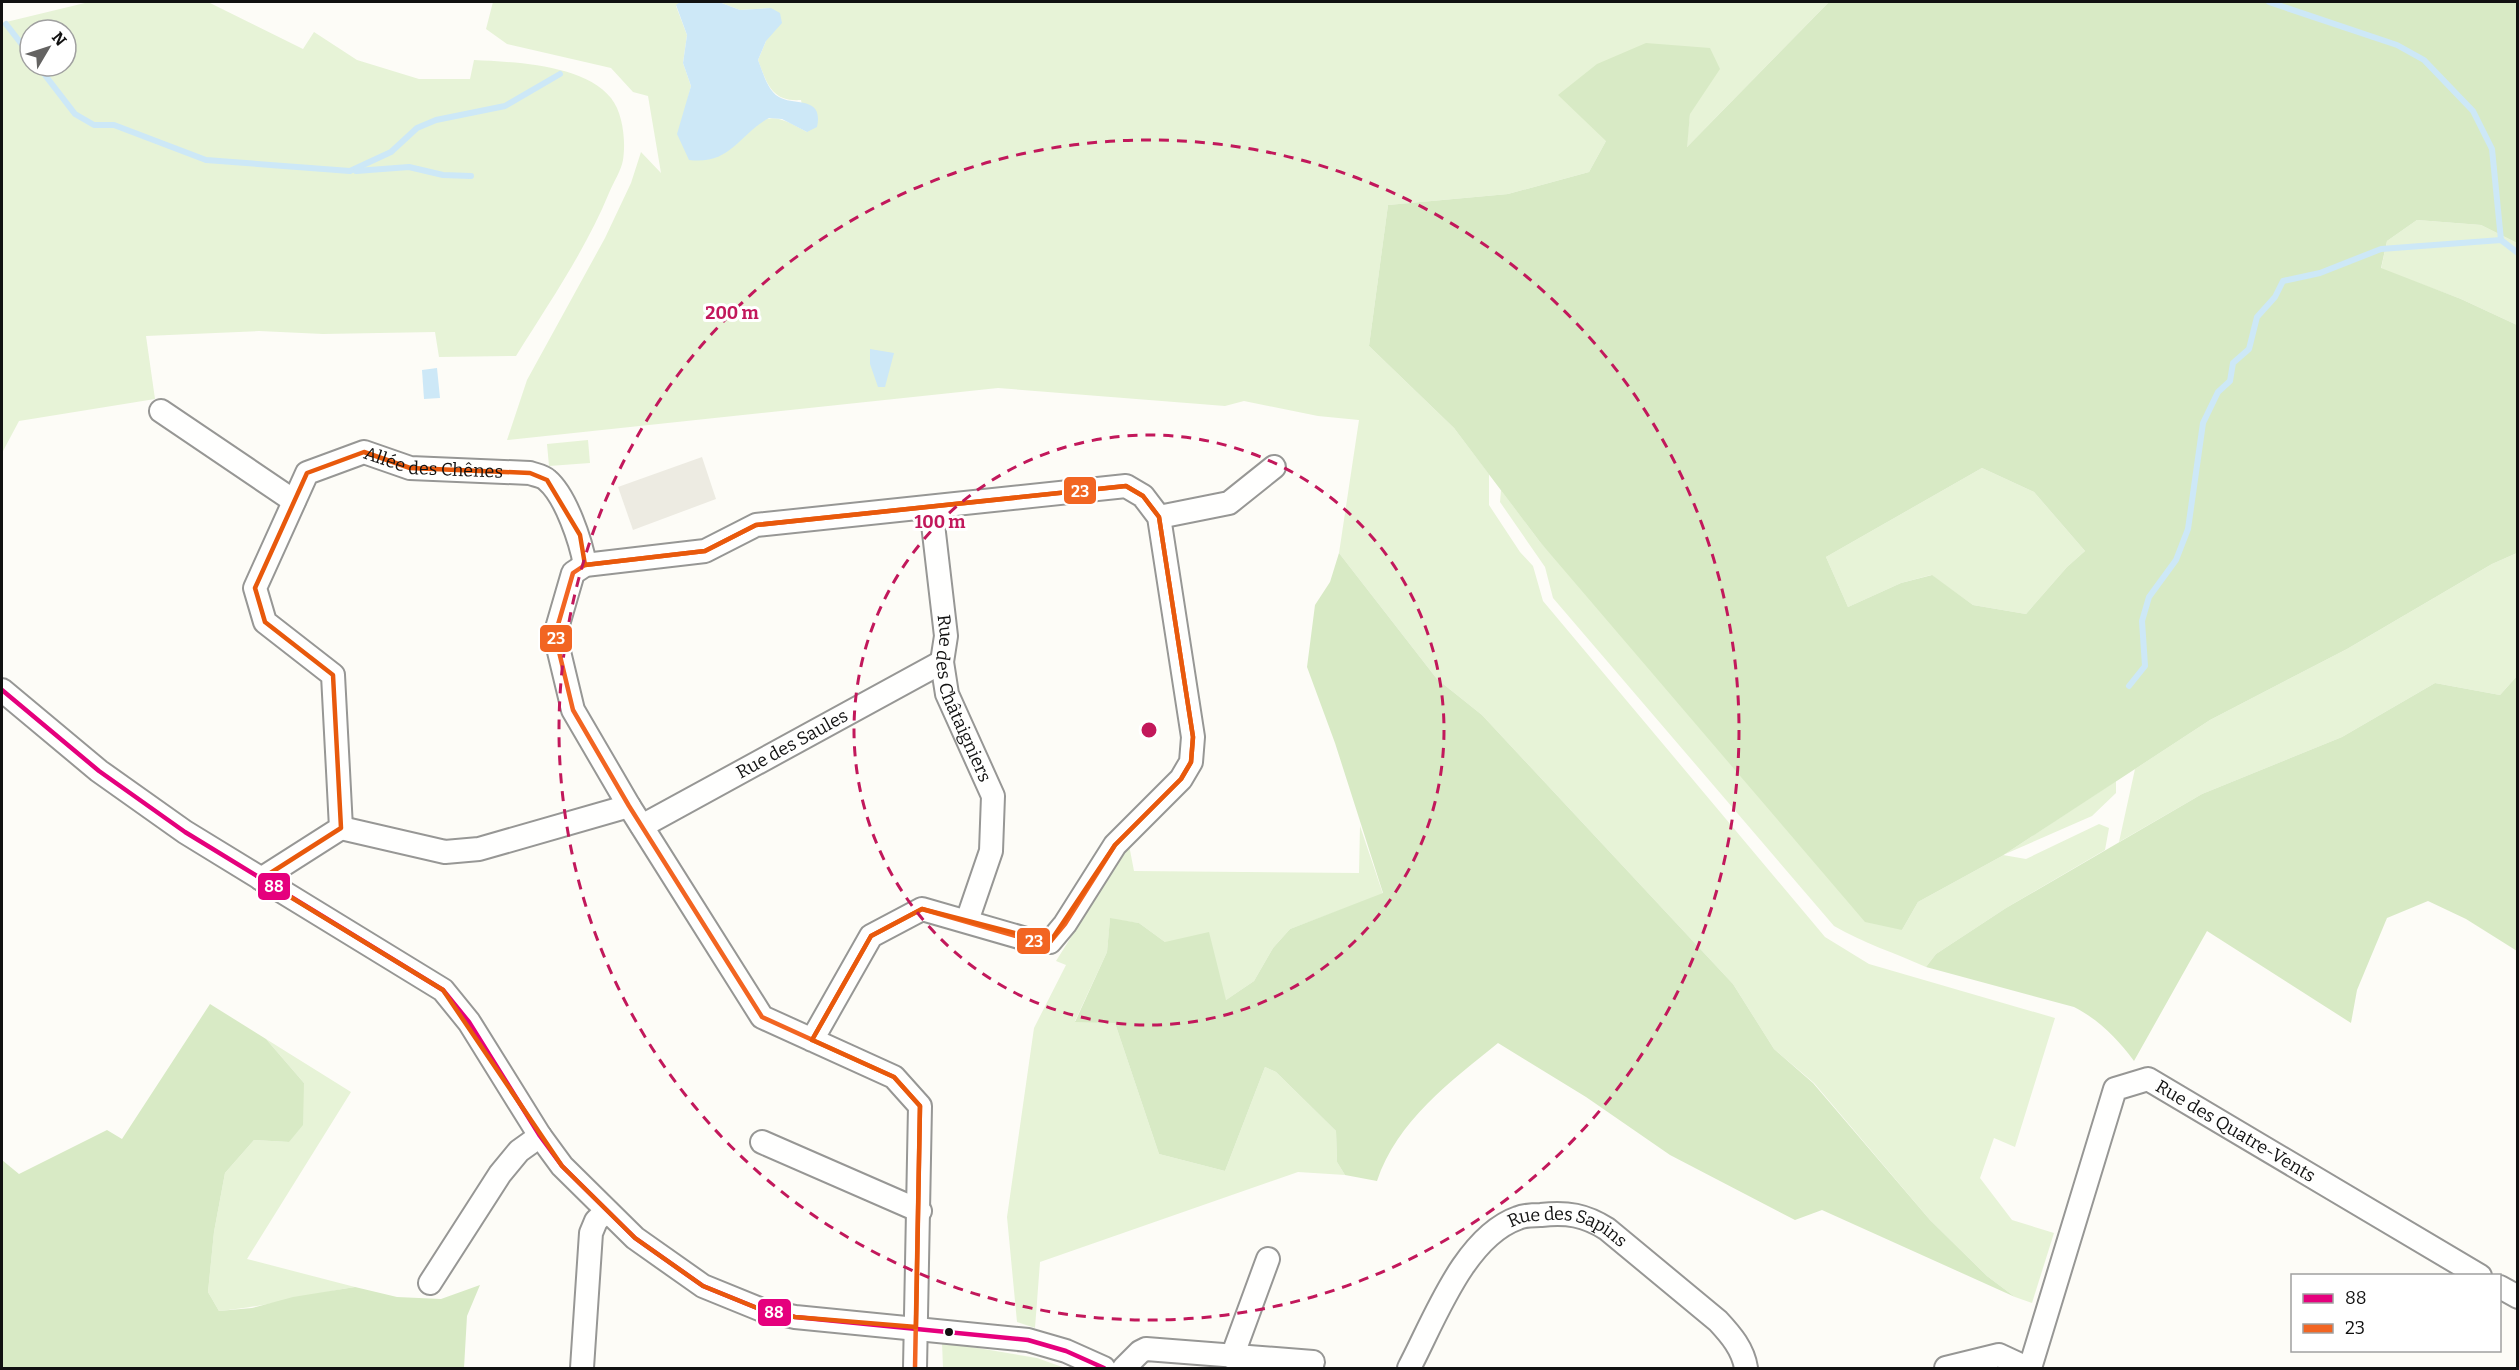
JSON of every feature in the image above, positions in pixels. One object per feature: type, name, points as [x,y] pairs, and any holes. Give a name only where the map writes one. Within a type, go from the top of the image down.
[{"type":"street","points":[[161,411],[294,501]]},
{"type":"street","name":"Allée des Chênes","points":[[341,828],[333,675],[265,622],[255,588],[307,473],[364,452],[410,468],[530,473],[547,480],[558,495],[579,535],[585,565]]},
{"type":"street","points":[[1160,517],[1229,503],[1274,467]]},
{"type":"street","points":[[812,1040],[871,936],[922,909],[1033,941],[1050,942],[1065,924],[1115,845],[1182,779],[1191,762],[1193,737],[1160,517],[1143,496],[1126,486],[756,525],[705,551],[585,565],[573,573],[555,635],[573,710],[629,806],[762,1017],[812,1040],[894,1077],[920,1106],[920,1211],[915,1368]]},
{"type":"street","name":"Rue des Châtaigniers","points":[[931,507],[946,636],[942,662],[947,694],[993,796],[992,851],[967,921]]},
{"type":"street","name":"Rue des Saules","points":[[642,826],[942,662]]},
{"type":"street","points":[[2,690],[99,771],[185,832],[443,990],[469,1022],[540,1136],[562,1166],[635,1238],[703,1286],[762,1310],[795,1317],[916,1327],[1028,1340],[1066,1352],[1104,1368]]},
{"type":"street","points":[[261,879],[341,828],[445,852],[479,849],[629,806]]},
{"type":"street","name":"Rue des Quatre-Vents","points":[[2029,1368],[2115,1089],[2148,1079],[2478,1274]]},
{"type":"street","points":[[430,1283],[500,1174],[519,1151],[540,1136]]},
{"type":"street","points":[[762,1142],[920,1211]]},
{"type":"street","points":[[582,1368],[591,1233],[596,1221],[606,1210]]},
{"type":"street","name":"Rue des Sapins","points":[[1409,1368],[1459,1273],[1479,1245],[1502,1226],[1519,1217],[1562,1212],[1588,1217],[1607,1229],[1718,1321],[1734,1339],[1745,1359],[1746,1368]]},
{"type":"street","points":[[1232,1357],[1268,1259]]},
{"type":"street","points":[[2501,1288],[2517,1297]]},
{"type":"street","points":[[1124,1368],[1146,1349],[1313,1362]]},
{"type":"street","points":[[1946,1368],[1999,1355],[2029,1368]]},
{"type":"highlighted area","points":[[364,452],[410,468],[530,473],[547,480],[558,495],[580,535],[585,565],[705,551],[756,525],[1126,486],[1143,496],[1159,517],[1193,737],[1191,762],[1181,779],[1115,845],[1050,942],[922,909],[871,936],[812,1040],[894,1077],[920,1106],[916,1327],[795,1317],[762,1310],[703,1286],[635,1238],[562,1166],[443,990],[261,879],[341,828],[333,675],[265,622],[255,588],[307,473]]},
{"type":"green space","points":[[89,2],[208,2],[303,49],[314,32],[357,60],[419,79],[470,79],[474,60],[527,64],[547,67],[584,78],[599,87],[615,104],[623,127],[624,144],[619,173],[566,276],[516,356],[439,357],[435,332],[323,334],[259,331],[146,336],[155,399],[19,421],[2,453],[2,23],[18,19],[18,78],[78,78],[78,18],[23,18]]},
{"type":"green space","points":[[493,2],[680,2],[676,6],[687,35],[683,63],[691,86],[686,106],[762,121],[779,119],[807,132],[801,100],[791,100],[777,95],[764,77],[758,60],[766,41],[771,8],[740,10],[719,2],[1829,2],[1686,148],[1690,114],[1606,141],[1589,172],[1508,194],[1388,205],[1369,346],[1454,428],[1489,474],[1489,505],[1520,552],[1533,566],[1543,601],[1825,937],[1869,964],[2055,1018],[2015,1147],[1994,1138],[1980,1178],[2012,1220],[2054,1233],[2032,1303],[2015,1297],[1987,1276],[1930,1220],[1814,1083],[1774,1049],[1733,984],[1482,715],[1437,679],[1339,553],[1359,420],[1318,416],[1244,401],[1225,406],[998,388],[507,440],[527,380],[605,238],[631,183],[641,152],[661,173],[648,96],[633,92],[611,68],[507,44],[486,29]]},
{"type":"green space","points":[[1829,2],[2517,2],[2517,243],[2481,225],[2417,220],[2387,241],[2381,268],[2461,299],[2517,325],[2517,553],[2492,564],[2347,649],[2210,720],[2002,856],[1918,902],[1902,930],[1865,922],[1540,542],[1454,428],[1369,346],[1388,205],[1508,194],[1589,172],[1606,141],[1558,95],[1597,64],[1646,43],[1710,48],[1720,69],[1690,114],[1687,147]],"holes":[[[1982,468],[2034,492],[2085,551],[2067,567],[2026,614],[1973,605],[1932,575],[1901,583],[1848,607],[1826,557]]]},
{"type":"green space","points":[[2417,220],[2481,225],[2517,243],[2517,325],[2461,299],[2381,269],[2387,241]]},
{"type":"green space","points":[[588,440],[590,463],[549,466],[547,444]]},
{"type":"green space","points":[[1982,468],[2034,492],[2085,551],[2067,567],[2026,614],[1973,605],[1931,575],[1901,583],[1848,607],[1826,557]]},
{"type":"green space","points":[[1501,490],[1540,542],[1902,930],[1918,902],[2003,855],[2026,859],[2099,824],[2109,828],[2105,850],[2006,908],[1936,954],[1926,967],[1834,926],[1553,598],[1545,567],[1500,502]]},
{"type":"green space","points":[[1339,553],[1437,679],[1482,715],[1733,984],[1774,1049],[1813,1083],[1930,1220],[1987,1276],[2015,1297],[1822,1210],[1795,1220],[1670,1155],[1586,1097],[1498,1043],[1444,1088],[1412,1121],[1386,1159],[1377,1181],[1345,1175],[1337,1162],[1336,1131],[1276,1072],[1265,1067],[1225,1171],[1159,1154],[1115,1023],[1075,1022],[1107,952],[1110,918],[1139,923],[1165,942],[1209,932],[1226,1000],[1254,981],[1273,948],[1290,929],[1383,893],[1335,743],[1307,667],[1315,605],[1330,582]]},
{"type":"green space","points":[[2517,553],[2517,676],[2500,695],[2435,683],[2342,737],[2202,794],[2119,842],[2135,769],[2210,720],[2347,649],[2492,564]]},
{"type":"green space","points":[[2517,676],[2517,951],[2466,919],[2428,901],[2387,918],[2357,990],[2351,1023],[2207,931],[2134,1061],[2107,1030],[2074,1007],[1926,967],[1936,954],[2006,908],[2202,794],[2342,737],[2435,683],[2500,695]]},
{"type":"green space","points":[[2116,781],[2116,793],[2092,816],[2005,854]]},
{"type":"green space","points":[[1360,826],[1383,894],[1290,929],[1273,948],[1254,981],[1226,1000],[1165,942],[1139,923],[1110,919],[1107,952],[1075,1021],[1115,1023],[1159,1154],[1225,1171],[1265,1067],[1276,1072],[1336,1131],[1337,1162],[1345,1175],[1298,1172],[1040,1262],[1035,1328],[1017,1322],[1007,1217],[1034,1028],[1066,965],[1056,961],[1129,845],[1134,871],[1359,873]]},
{"type":"green space","points":[[210,1004],[266,1039],[304,1083],[303,1125],[289,1142],[254,1140],[225,1173],[214,1232],[208,1292],[219,1311],[252,1308],[293,1297],[355,1287],[397,1297],[441,1299],[480,1285],[467,1316],[464,1368],[2,1368],[2,1160],[19,1174],[107,1130],[122,1139]]},
{"type":"green space","points":[[266,1039],[351,1092],[247,1259],[355,1287],[253,1307],[219,1311],[208,1292],[214,1232],[225,1173],[254,1140],[289,1142],[304,1083]]},
{"type":"green space","points":[[942,1342],[1037,1358],[1065,1368],[943,1368]]},
{"type":"shaded area","points":[[702,457],[716,499],[633,530],[618,487]]},
{"type":"water","points":[[680,2],[719,2],[740,10],[771,8],[780,13],[782,23],[766,41],[758,60],[775,94],[785,100],[806,103],[816,110],[817,127],[807,132],[782,119],[769,118],[725,153],[715,158],[689,160],[677,134],[691,86],[683,63],[687,35],[676,5]]},
{"type":"water","points":[[870,349],[894,353],[885,387],[878,387],[870,364]]},
{"type":"water","points":[[437,368],[440,398],[424,399],[422,370]]},
{"type":"waterway","points":[[2269,2],[2397,45],[2424,60],[2473,111],[2492,149],[2501,240]]},
{"type":"waterway","points":[[6,24],[18,40]]},
{"type":"waterway","points":[[47,78],[75,114],[94,125],[114,125],[206,160],[350,171],[391,152],[417,128],[436,120],[505,106],[560,74]]},
{"type":"waterway","points":[[356,171],[409,167],[443,175],[471,176]]},
{"type":"waterway","points":[[2129,686],[2145,666],[2142,621],[2149,597],[2176,560],[2188,529],[2203,423],[2218,392],[2230,381],[2233,363],[2249,349],[2257,317],[2275,297],[2283,281],[2320,273],[2381,249],[2501,240],[2518,253]]},
{"type":"transit line","name":"23","points":[[812,1040],[871,936],[922,909],[1033,941],[1050,942],[1065,924],[1115,845],[1181,779],[1191,762],[1193,737],[1159,517],[1143,496],[1126,486],[756,525],[705,551],[585,565],[573,573],[555,635],[573,710],[629,806],[762,1017],[894,1077],[920,1106],[915,1368]]},
{"type":"transit line","name":"88","points":[[2,690],[99,771],[185,832],[443,990],[469,1022],[540,1136],[562,1166],[635,1238],[703,1286],[762,1310],[795,1317],[1028,1340],[1066,1351],[1104,1368]]}]
